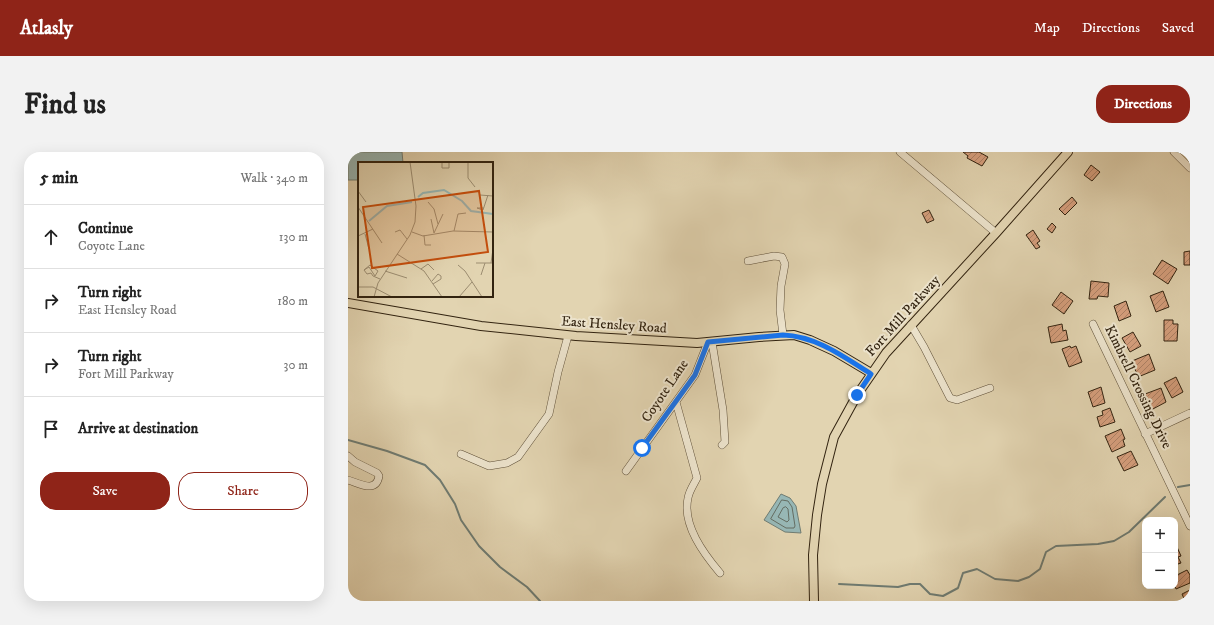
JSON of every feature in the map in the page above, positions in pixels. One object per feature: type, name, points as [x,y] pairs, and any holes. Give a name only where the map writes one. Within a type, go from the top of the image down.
[{"type":"main road","name":"Fort Mill Parkway","points":[[814,601],[813,555],[817,515],[828,458],[834,437],[847,411],[886,353],[1068,152]]},
{"type":"main road","name":"East Hensley Road","points":[[348,304],[481,326],[568,336],[697,343],[783,335],[794,336],[810,340],[834,351],[871,374]]},
{"type":"street","points":[[900,152],[996,233]]},
{"type":"street","points":[[1174,152],[1190,168]]},
{"type":"street","points":[[748,261],[774,256],[782,257],[785,264],[781,286],[780,310],[783,335]]},
{"type":"street","name":"Kimbrell Crossing Drive","points":[[1093,324],[1190,526]]},
{"type":"street","points":[[912,325],[950,398],[957,400],[990,388]]},
{"type":"street","points":[[461,454],[489,466],[507,463],[518,457],[549,414],[568,336]]},
{"type":"street","points":[[710,342],[723,410],[725,442],[722,445]]},
{"type":"street","name":"Coyote Lane","points":[[626,471],[695,375],[710,342]]},
{"type":"street","points":[[676,402],[697,478],[688,496],[688,518],[702,547],[720,573]]},
{"type":"street","points":[[1145,434],[1190,413]]},
{"type":"street","points":[[348,456],[355,462],[377,473],[379,476],[378,481],[374,485],[367,486],[348,480]]},
{"type":"water","points":[[348,152],[402,152],[403,162],[358,162],[358,180],[348,180]]},
{"type":"water","points":[[781,494],[790,498],[796,506],[801,533],[785,532],[764,520]]},
{"type":"building","points":[[963,152],[979,152],[988,157],[982,166],[967,158],[968,156]]},
{"type":"building","points":[[1091,165],[1100,172],[1092,181],[1084,175]]},
{"type":"building","points":[[1072,197],[1077,203],[1065,215],[1059,209]]},
{"type":"building","points":[[929,210],[934,220],[927,223],[922,213]]},
{"type":"building","points":[[1052,223],[1056,227],[1052,233],[1047,229]]},
{"type":"building","points":[[1033,230],[1040,241],[1037,243],[1040,247],[1036,249],[1026,235]]},
{"type":"building","points":[[1190,251],[1190,265],[1184,265],[1184,252]]},
{"type":"building","points":[[1162,260],[1177,269],[1168,284],[1153,274]]},
{"type":"building","points":[[1091,281],[1109,283],[1108,297],[1098,296],[1097,299],[1089,299]]},
{"type":"building","points":[[1163,291],[1169,307],[1156,312],[1150,296]]},
{"type":"building","points":[[1061,292],[1073,301],[1064,314],[1052,305]]},
{"type":"building","points":[[1126,301],[1131,316],[1119,321],[1114,306]]},
{"type":"building","points":[[1164,320],[1173,320],[1173,324],[1178,324],[1177,341],[1164,341]]},
{"type":"building","points":[[1062,324],[1063,331],[1066,330],[1068,340],[1051,343],[1048,327]]},
{"type":"building","points":[[1133,332],[1141,346],[1130,352],[1122,338]]},
{"type":"building","points":[[1070,346],[1071,348],[1076,346],[1082,362],[1069,367],[1062,349]]},
{"type":"building","points":[[1149,354],[1155,370],[1138,377],[1132,361]]},
{"type":"building","points":[[1176,377],[1183,392],[1172,398],[1164,383]]},
{"type":"building","points":[[1101,387],[1105,403],[1093,407],[1088,392]]},
{"type":"building","points":[[1161,388],[1166,402],[1151,410],[1145,394]]},
{"type":"building","points":[[1110,408],[1115,422],[1100,427],[1097,417],[1103,415],[1102,411]]},
{"type":"building","points":[[1121,429],[1125,439],[1123,440],[1125,446],[1112,452],[1105,436]]},
{"type":"building","points":[[1131,451],[1138,465],[1124,471],[1117,457]]},
{"type":"building","points":[[1178,549],[1181,556],[1178,557]]},
{"type":"building","points":[[1178,557],[1181,563],[1178,564]]},
{"type":"building","points":[[1187,570],[1190,575],[1190,583],[1178,588],[1178,574]]},
{"type":"building","points":[[1190,590],[1190,601],[1185,601],[1182,594]]},
{"type":"waterway","points":[[348,440],[387,451],[425,465],[440,480],[455,504],[461,520],[479,546],[500,567],[527,587],[540,601]]},
{"type":"waterway","points":[[1178,487],[1190,485]]},
{"type":"waterway","points":[[839,584],[898,587],[910,584],[920,584],[930,594],[943,596],[958,588],[963,573],[977,569],[995,579],[1018,581],[1029,577],[1040,569],[1046,552],[1056,546],[1098,544],[1114,541],[1129,532],[1165,497]]},
{"type":"route","points":[[642,448],[695,375],[708,342],[783,335],[810,340],[834,351],[871,374],[857,395]]}]
